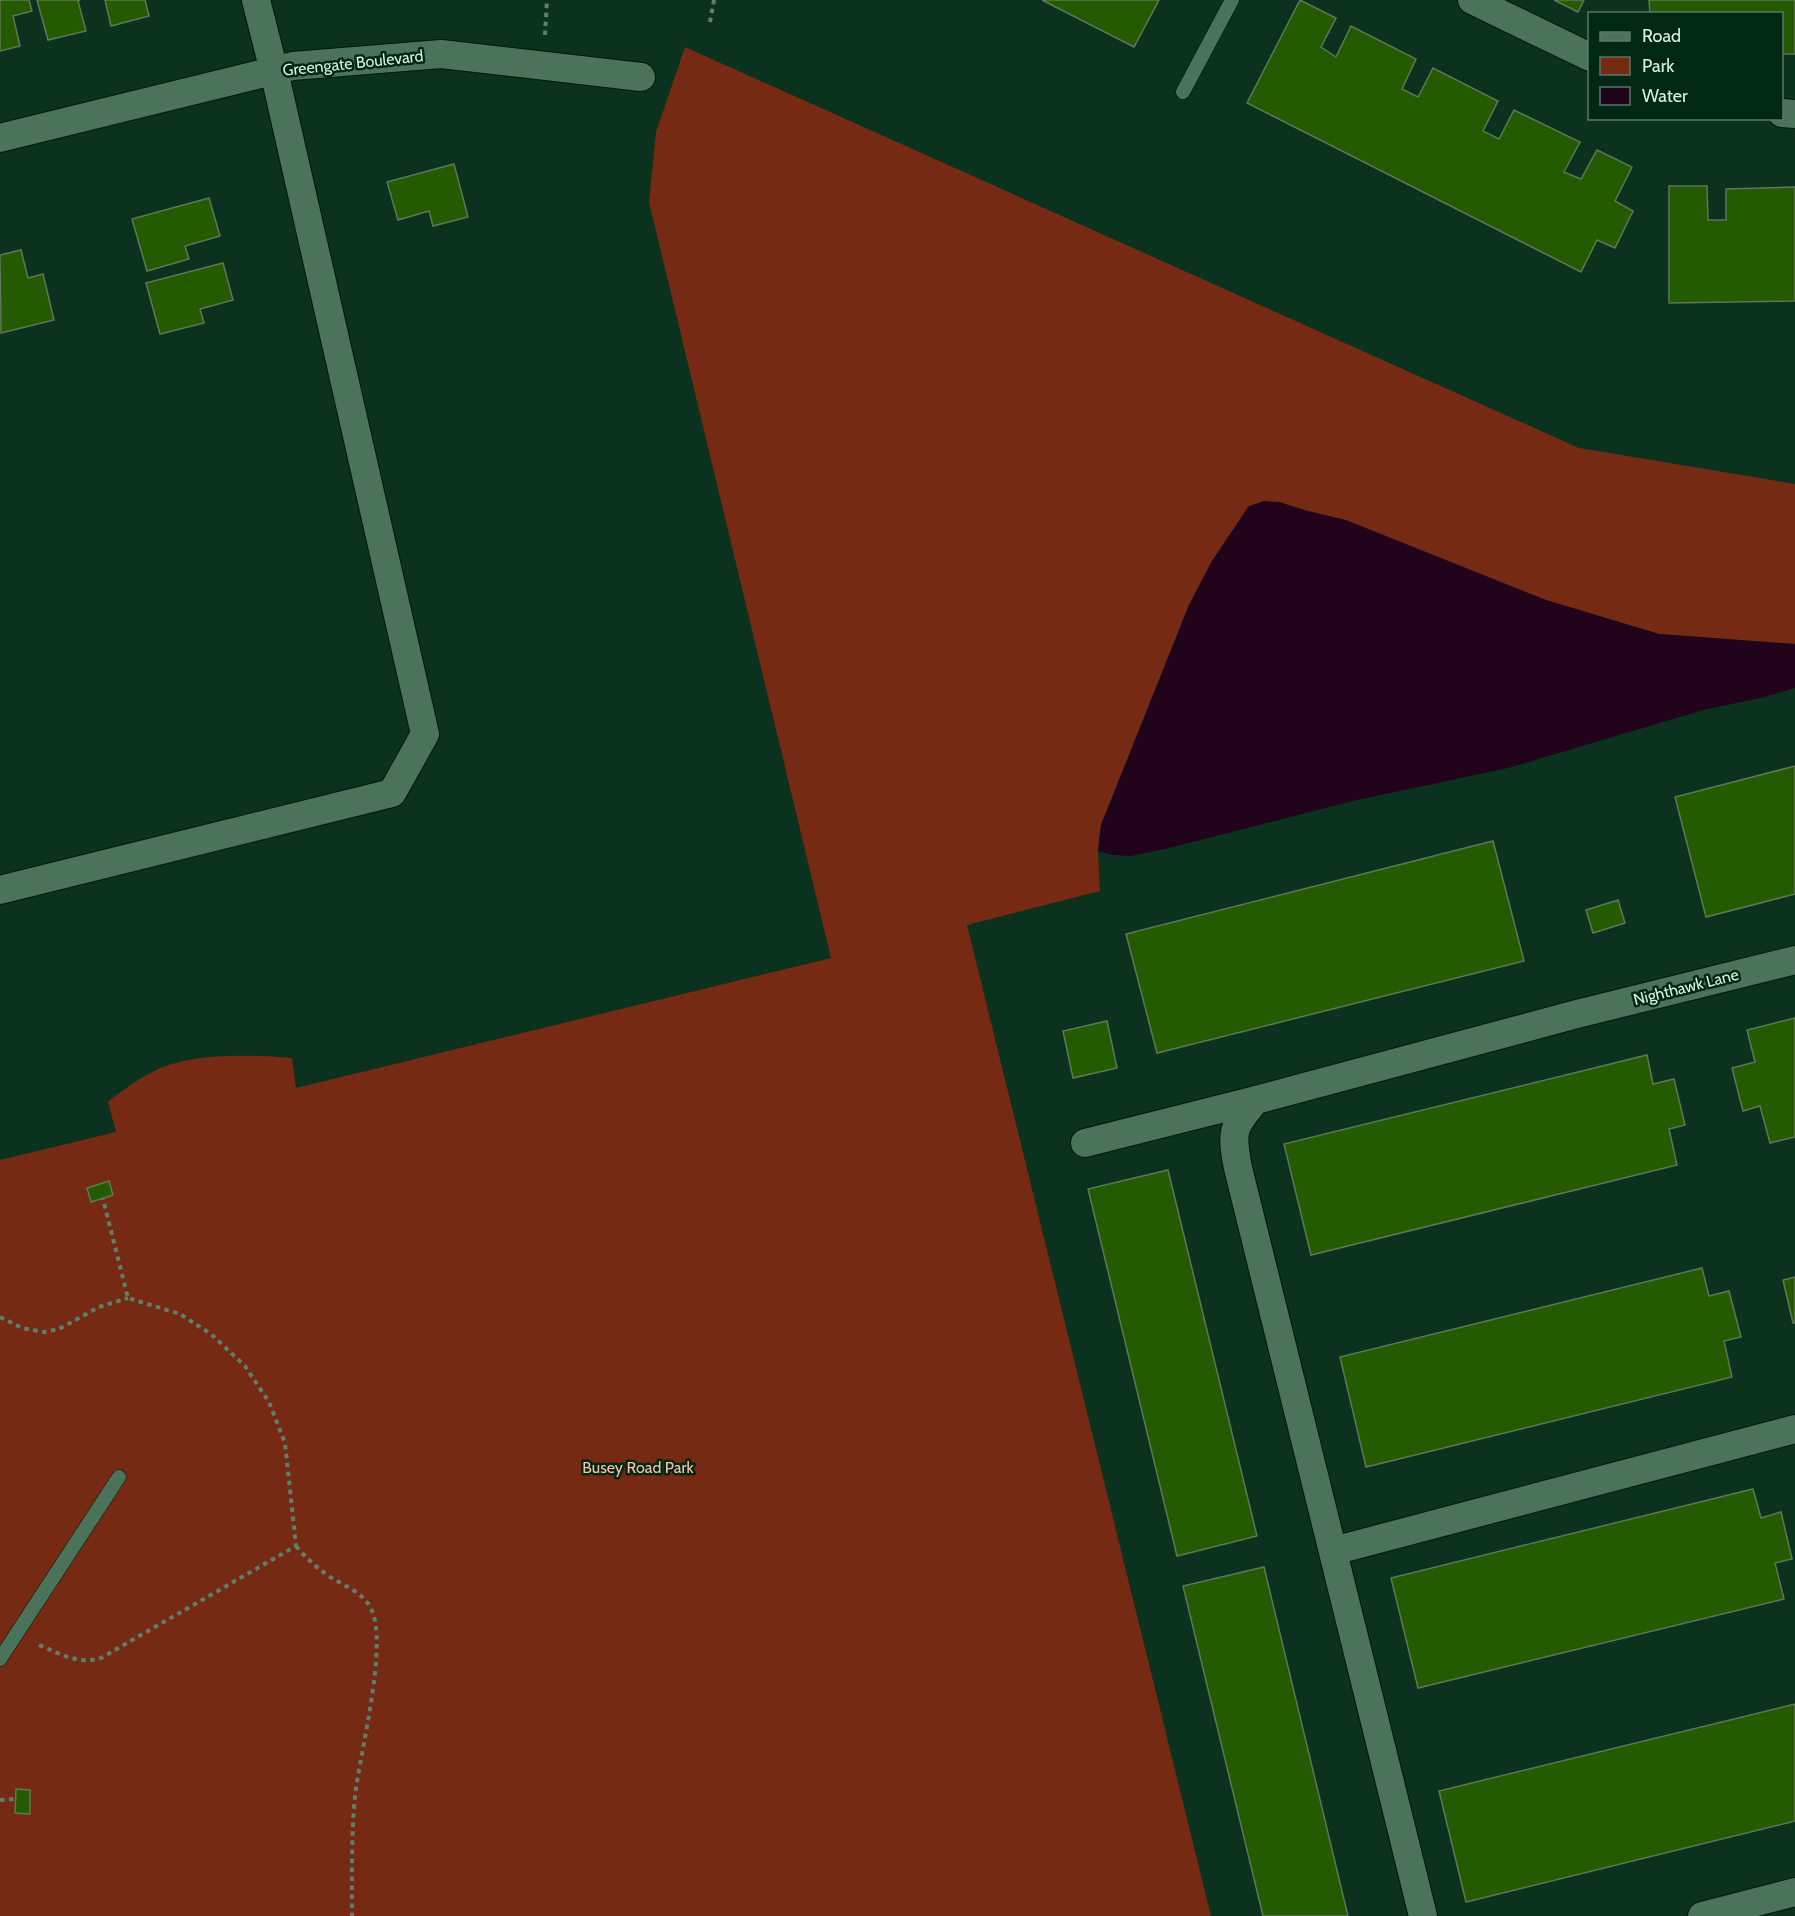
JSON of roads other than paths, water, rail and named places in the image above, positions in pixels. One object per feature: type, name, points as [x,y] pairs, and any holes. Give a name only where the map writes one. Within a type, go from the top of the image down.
[{"type":"street","points":[[0,890],[392,792],[425,734],[256,0]]},
{"type":"street","points":[[1472,0],[1588,56]]},
{"type":"street","name":"Greengate Boulevard","points":[[0,138],[293,66],[441,54],[641,77]]},
{"type":"street","name":"Nighthawk Lane","points":[[1084,1143],[1256,1100],[1577,1014],[1795,960]]},
{"type":"street","points":[[1256,1100],[1238,1121],[1233,1142],[1424,1916]]},
{"type":"street","points":[[1333,1551],[1788,1431]]},
{"type":"street","points":[[1702,1916],[1795,1892]]},
{"type":"lane","points":[[1183,92],[1232,0]]},
{"type":"lane","points":[[0,1659],[119,1477]]},
{"type":"water","points":[[1264,501],[1279,502],[1346,520],[1546,600],[1659,634],[1795,644],[1795,688],[1761,698],[1707,709],[1508,768],[1357,800],[1165,849],[1131,856],[1112,855],[1098,851],[1101,825],[1189,605],[1212,561],[1249,506]]},
{"type":"park label","name":"Busey Road Park","points":[[638,1467]]}]
